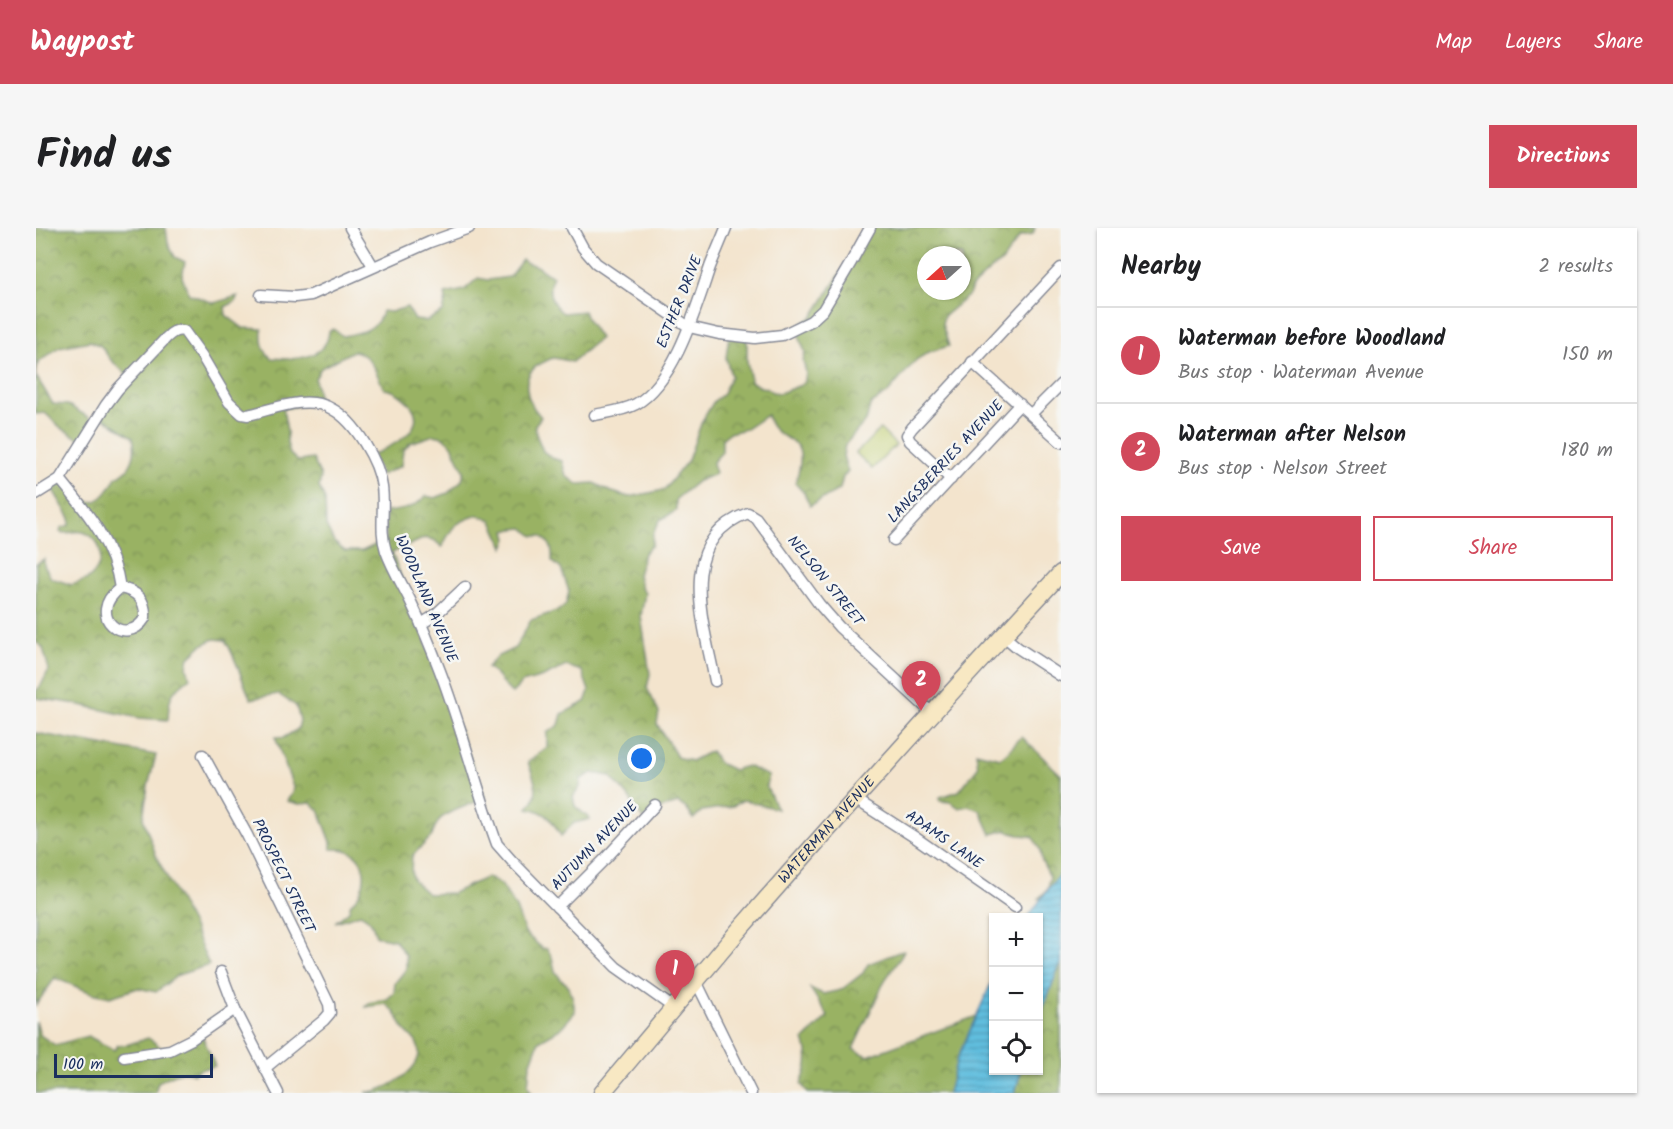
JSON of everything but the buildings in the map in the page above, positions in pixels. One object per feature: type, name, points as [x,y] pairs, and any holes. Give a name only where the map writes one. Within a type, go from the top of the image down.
[{"type":"main road","name":"WATERMAN AVENUE","points":[[602,1093],[696,981],[855,799],[1061,573]]},
{"type":"street","points":[[350,228],[373,266]]},
{"type":"street","points":[[261,295],[295,297],[311,295],[373,266],[469,228]]},
{"type":"street","points":[[572,228],[583,248],[596,263],[689,327],[719,334],[755,338],[782,334],[804,324],[823,310],[870,228]]},
{"type":"street","name":"ESTHER DRIVE","points":[[595,415],[621,410],[635,404],[649,395],[665,374],[689,327],[726,228]]},
{"type":"street","points":[[951,479],[910,441],[907,435],[1061,268]]},
{"type":"street","name":"WOODLAND AVENUE","points":[[36,494],[60,479],[118,389],[173,332],[184,331],[202,356],[229,402],[242,414],[248,415],[301,403],[325,405],[332,408],[350,424],[368,449],[380,474],[383,507],[382,537],[421,624],[455,712],[498,844],[616,967],[674,1008]]},
{"type":"street","points":[[972,362],[1061,442]]},
{"type":"street","points":[[1031,414],[1061,384]]},
{"type":"street","name":"LANGSBERRIES AVENUE","points":[[894,540],[1020,404]]},
{"type":"street","points":[[60,479],[92,517],[108,549],[120,588]]},
{"type":"street","name":"NELSON STREET","points":[[715,681],[699,595],[699,574],[703,558],[722,528],[748,513],[756,518],[819,604],[839,627],[932,713]]},
{"type":"street","points":[[421,624],[434,616],[465,587]]},
{"type":"street","points":[[1004,636],[1061,676]]},
{"type":"street","name":"PROSPECT STREET","points":[[203,755],[247,835],[329,1004],[330,1012],[324,1020],[266,1068]]},
{"type":"street","name":"ADAMS LANE","points":[[855,799],[916,838],[1015,907]]},
{"type":"street","name":"AUTUMN AVENUE","points":[[557,907],[655,805]]},
{"type":"street","points":[[221,972],[235,1009],[278,1093]]},
{"type":"street","points":[[696,981],[751,1093]]},
{"type":"street","points":[[124,1057],[170,1050],[192,1039],[235,1009]]},
{"type":"green space","points":[[36,228],[166,228],[168,243],[175,257],[185,262],[182,277],[189,294],[214,303],[238,296],[235,302],[225,307],[226,315],[243,328],[262,329],[264,348],[271,358],[279,359],[298,358],[315,353],[322,348],[327,341],[329,331],[333,329],[343,336],[367,330],[377,322],[382,311],[391,312],[407,307],[415,320],[426,321],[443,312],[445,294],[464,290],[478,278],[488,280],[509,277],[522,260],[553,276],[550,291],[555,305],[563,313],[584,311],[600,338],[572,362],[552,358],[530,373],[527,380],[528,395],[541,417],[535,425],[543,451],[552,458],[562,461],[566,476],[578,484],[594,483],[609,491],[629,497],[664,490],[688,460],[702,421],[714,401],[722,395],[731,376],[726,358],[729,335],[747,339],[747,361],[751,381],[772,392],[780,393],[801,385],[805,380],[806,372],[803,361],[805,352],[796,328],[813,316],[869,228],[1035,228],[1033,234],[1020,236],[1002,262],[991,269],[971,290],[971,246],[917,246],[917,300],[963,300],[944,316],[942,324],[949,346],[929,352],[916,360],[887,394],[870,405],[867,419],[845,445],[843,456],[848,472],[843,477],[840,489],[810,506],[804,493],[795,483],[800,465],[797,446],[777,432],[767,415],[746,429],[729,433],[722,439],[722,452],[713,462],[715,474],[698,481],[676,499],[676,511],[660,520],[653,534],[652,545],[644,553],[638,575],[645,593],[641,616],[650,674],[647,688],[659,712],[657,724],[677,757],[691,761],[711,751],[719,763],[733,770],[747,766],[769,776],[766,786],[777,809],[743,800],[733,806],[702,811],[693,819],[686,808],[678,803],[652,811],[643,819],[628,796],[610,776],[592,773],[581,779],[580,787],[573,797],[575,806],[590,819],[574,823],[561,836],[549,817],[528,808],[535,797],[536,786],[528,762],[547,747],[547,733],[559,725],[562,714],[585,702],[589,691],[582,671],[566,666],[543,677],[522,683],[512,693],[487,667],[498,656],[515,648],[531,620],[559,610],[566,604],[569,591],[561,569],[552,561],[552,550],[549,544],[542,536],[534,536],[523,528],[506,531],[508,539],[504,547],[492,521],[478,515],[455,526],[442,547],[434,540],[425,538],[392,553],[485,798],[441,818],[432,836],[412,856],[412,878],[428,894],[453,893],[487,877],[501,884],[516,908],[525,933],[542,948],[547,949],[552,957],[555,971],[566,983],[573,998],[575,1012],[560,1029],[539,1041],[530,1065],[528,1086],[532,1093],[366,1092],[381,1089],[398,1080],[413,1067],[417,1060],[419,1048],[396,1014],[385,1004],[366,1007],[369,1003],[387,999],[394,993],[395,983],[406,969],[406,956],[395,940],[376,936],[371,923],[360,914],[335,922],[349,911],[351,903],[361,890],[364,882],[363,866],[353,853],[331,849],[331,842],[319,810],[311,803],[299,804],[287,801],[293,787],[275,737],[283,738],[298,729],[300,720],[296,706],[278,694],[251,699],[225,640],[214,639],[202,645],[189,657],[187,667],[190,678],[172,695],[168,720],[139,718],[36,698],[36,691],[49,670],[43,648],[36,642],[36,564],[44,559],[44,565],[51,578],[72,585],[89,578],[100,560],[99,546],[90,535],[83,532],[60,532],[61,528],[70,525],[70,518],[50,485],[59,476],[82,499],[89,502],[95,501],[102,498],[116,477],[130,466],[134,455],[133,437],[102,417],[129,377],[110,359],[101,346],[90,341],[59,347],[38,363],[36,375]],"holes":[[[353,351],[359,352],[376,371],[384,389],[401,396],[415,412],[415,421],[406,436],[372,455],[381,475],[401,466],[403,451],[410,443],[434,435],[443,437],[452,445],[464,471],[462,480],[448,493],[435,498],[426,496],[408,508],[385,512],[386,540],[362,551],[345,551],[334,542],[326,526],[325,500],[319,487],[321,477],[313,459],[298,461],[290,454],[283,409],[319,402],[315,379],[321,368]]]},
{"type":"green space","points":[[36,376],[53,404],[68,405],[95,421],[84,442],[61,428],[45,413],[36,414]]},
{"type":"green space","points":[[880,429],[896,445],[872,469],[856,453]]},
{"type":"green space","points":[[36,733],[156,755],[143,818],[157,858],[192,925],[209,965],[178,975],[156,992],[138,988],[110,997],[92,993],[55,978],[36,1005]]},
{"type":"green space","points":[[1022,737],[1061,775],[1061,881],[1054,893],[1038,899],[1048,889],[1050,877],[1033,837],[1006,830],[991,834],[980,810],[968,806],[959,808],[951,802],[940,801],[940,797],[959,791],[978,767],[976,752],[1000,758]]},
{"type":"green space","points":[[904,950],[885,980],[853,1049],[868,1056],[989,1011],[989,1019],[955,1093],[808,1093],[801,1084],[807,1062],[804,1040],[828,1016],[810,988],[823,994],[841,990],[863,973],[868,964]]},
{"type":"green space","points":[[1061,955],[1061,1093],[1006,1093],[1013,1075],[1043,1075],[1043,1007],[1058,970]]},
{"type":"green space","points":[[36,1021],[40,1035],[55,1045],[88,1036],[114,1050],[118,1045],[126,1045],[148,1038],[164,1051],[202,1035],[215,1066],[199,1070],[194,1074],[185,1072],[171,1076],[158,1082],[155,1093],[36,1093]]},
{"type":"water","points":[[1061,872],[1061,961],[1043,1008],[1043,913],[1031,913]]},
{"type":"water","points":[[989,988],[989,1075],[1020,1075],[1015,1093],[948,1093],[957,1059]]},
{"type":"place","name":"Waterman after Nelson","points":[[921,711]]},
{"type":"place","name":"Waterman before Woodland","points":[[675,1000]]}]
